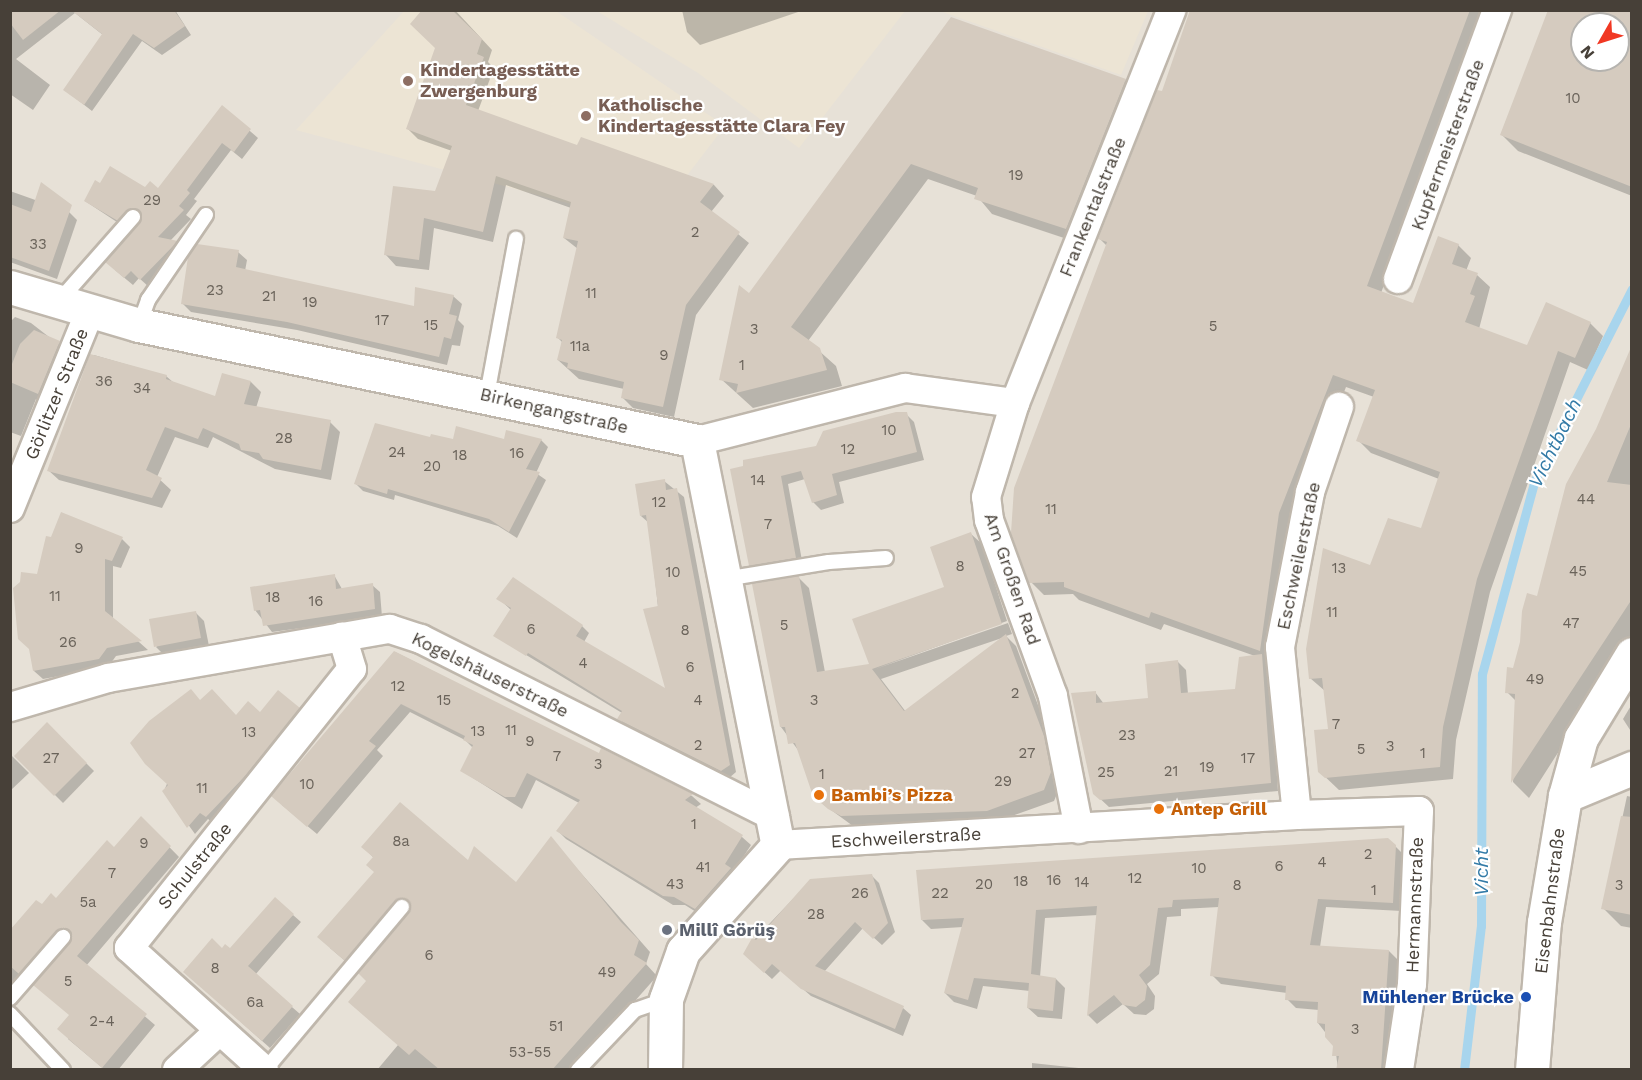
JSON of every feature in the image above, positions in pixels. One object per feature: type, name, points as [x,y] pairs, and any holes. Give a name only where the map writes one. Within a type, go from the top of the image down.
[{"type":"street","name":"Frankentalstraße","points":[[1016,403],[1172,10]]},
{"type":"street","name":"Kupfermeisterstraße","points":[[1398,279],[1497,10]]},
{"type":"street","name":"Birkengangstraße","points":[[10,287],[56,304],[139,325],[487,395],[696,441]]},
{"type":"street","name":"Görlitzer Straße","points":[[10,508],[89,313]]},
{"type":"street","points":[[665,1070],[666,999],[683,951],[776,831],[696,441],[905,388],[1016,403]]},
{"type":"street","name":"Am Großen Rad","points":[[1016,403],[986,497],[989,520],[1053,696],[1079,829]]},
{"type":"street","name":"Eschweilerstraße","points":[[1297,814],[1280,647],[1310,492],[1339,408]]},
{"type":"street","name":"Kogelshäuserstraße","points":[[10,707],[108,678],[390,629],[421,639],[776,831]]},
{"type":"street","name":"Schulstraße","points":[[264,1070],[129,948],[352,669],[342,636]]},
{"type":"street","name":"Eisenbahnstraße","points":[[1532,1070],[1544,922],[1581,738],[1632,654]]},
{"type":"street","points":[[1572,789],[1632,768]]},
{"type":"street","name":"Eschweilerstraße","points":[[776,831],[1079,829],[1297,814],[1419,811]]},
{"type":"street","name":"Hermannstraße","points":[[1400,1070],[1412,984],[1419,811]]},
{"type":"street","points":[[177,1070],[219,1031]]},
{"type":"lane","points":[[139,325],[148,300],[206,215]]},
{"type":"lane","points":[[56,304],[133,217]]},
{"type":"lane","points":[[487,395],[516,238]]},
{"type":"lane","points":[[725,579],[829,562],[886,558]]},
{"type":"lane","points":[[264,1070],[402,908]]},
{"type":"lane","points":[[10,998],[63,938]]},
{"type":"lane","points":[[578,1070],[635,1010],[666,999]]},
{"type":"lane","points":[[10,1014],[63,1070]]},
{"type":"shaded area","name":"Katholische Kindertagesstätte Clara Fey","points":[[405,10],[556,11],[725,126],[649,225],[296,130]]},
{"type":"shaded area","points":[[905,10],[799,148],[698,73],[597,11]]},
{"type":"shaded area","points":[[1148,10],[1121,75],[940,11]]},
{"type":"shaded area","points":[[11,11],[1631,11],[1631,1069],[11,1069]]},
{"type":"building","points":[[10,10],[61,10],[23,40],[10,23]]},
{"type":"building","points":[[71,10],[174,10],[185,26],[154,48],[133,34],[84,105],[63,90],[102,34]]},
{"type":"building","points":[[422,10],[452,10],[482,39],[477,54],[484,57],[466,105],[577,145],[581,137],[714,184],[700,202],[740,232],[686,305],[663,407],[621,398],[624,382],[567,368],[568,363],[557,360],[562,340],[556,338],[578,241],[563,238],[571,202],[496,176],[483,232],[424,218],[419,260],[384,255],[393,186],[435,191],[452,146],[406,129],[435,48],[410,24]]},
{"type":"building","points":[[1190,10],[1470,10],[1367,286],[1413,303],[1438,236],[1459,244],[1452,264],[1478,273],[1470,294],[1475,296],[1465,322],[1527,345],[1546,302],[1591,322],[1575,358],[1558,351],[1477,579],[1443,727],[1440,767],[1325,778],[1318,772],[1314,730],[1328,729],[1322,678],[1309,679],[1306,649],[1323,548],[1370,565],[1388,518],[1421,528],[1440,472],[1356,441],[1375,390],[1333,375],[1279,513],[1260,651],[1151,612],[1149,618],[1064,587],[1064,582],[1029,583],[1011,533],[1014,488],[1107,242],[1098,239],[1157,90],[1162,91]]},
{"type":"building","points":[[1548,10],[1632,10],[1632,187],[1500,135]]},
{"type":"building","points":[[951,17],[1126,79],[1066,229],[974,199],[978,188],[911,164],[791,327],[820,348],[827,370],[736,393],[738,384],[719,380],[739,285],[749,293]]},
{"type":"building","points":[[222,105],[251,129],[234,152],[222,143],[187,190],[190,193],[179,206],[184,210],[158,237],[178,241],[140,280],[131,271],[124,278],[105,262],[140,223],[142,215],[131,208],[118,221],[84,201],[95,180],[100,183],[110,166],[145,187],[150,181],[158,188]]},
{"type":"building","points":[[41,182],[72,205],[49,271],[10,257],[10,204],[31,212]]},
{"type":"building","points":[[197,244],[239,250],[236,267],[414,306],[415,287],[454,295],[449,314],[457,316],[451,339],[444,337],[439,357],[287,322],[181,304],[188,257]]},
{"type":"building","points":[[34,330],[60,341],[38,394],[10,382],[10,369],[20,344]]},
{"type":"building","points":[[1632,345],[1632,422],[1607,482],[1632,485],[1632,599],[1511,783],[1515,694],[1505,693],[1507,667],[1513,668],[1520,642],[1522,611],[1527,593],[1537,596],[1566,484],[1596,429]]},
{"type":"building","points":[[90,354],[167,375],[166,379],[215,396],[222,373],[251,381],[244,404],[331,420],[321,470],[263,459],[259,453],[241,450],[239,444],[203,428],[198,439],[165,427],[146,470],[162,478],[152,498],[47,471]]},
{"type":"building","points":[[896,412],[907,412],[917,452],[832,474],[837,495],[812,503],[801,471],[781,476],[796,558],[749,566],[730,469],[743,466],[743,460],[816,446],[823,431]]},
{"type":"building","points":[[375,423],[430,437],[431,434],[453,439],[456,426],[504,439],[506,430],[542,439],[526,469],[540,472],[509,532],[489,519],[388,489],[387,494],[354,484]]},
{"type":"building","points":[[665,479],[666,490],[677,488],[730,765],[721,771],[617,719],[622,711],[528,653],[526,656],[493,636],[511,608],[496,599],[513,577],[583,625],[576,636],[665,688],[643,609],[658,606],[646,515],[640,516],[635,484]]},
{"type":"building","points":[[61,512],[123,537],[112,561],[105,559],[105,611],[142,641],[107,648],[99,659],[33,671],[29,649],[18,639],[13,588],[20,582],[21,572],[37,574],[46,536],[51,537]]},
{"type":"building","points":[[971,532],[1002,624],[872,669],[904,711],[1006,634],[1044,736],[1051,772],[1044,790],[987,811],[841,816],[828,809],[813,796],[795,743],[788,744],[785,727],[780,727],[752,584],[799,576],[817,672],[869,664],[852,619],[944,587],[930,547]]},
{"type":"building","points":[[335,574],[336,589],[373,583],[375,609],[263,626],[260,610],[254,611],[250,587]]},
{"type":"building","points":[[196,611],[201,638],[154,647],[149,619]]},
{"type":"building","points":[[394,651],[599,753],[601,748],[693,794],[685,800],[743,835],[725,864],[731,868],[695,909],[674,897],[663,896],[556,831],[580,800],[527,773],[515,797],[505,797],[460,771],[473,745],[463,740],[465,736],[401,704],[369,741],[376,746],[307,827],[271,796]]},
{"type":"building","points":[[1262,654],[1271,783],[1100,800],[1093,794],[1071,693],[1096,691],[1096,703],[1148,698],[1145,664],[1178,660],[1181,693],[1235,689],[1239,657]]},
{"type":"building","points":[[191,689],[200,700],[212,689],[236,715],[248,701],[260,712],[278,690],[300,708],[246,775],[206,817],[200,813],[187,828],[162,791],[168,785],[145,764],[130,743],[149,721]]},
{"type":"building","points":[[47,722],[87,763],[54,796],[14,756]]},
{"type":"building","points":[[400,802],[468,860],[474,846],[516,882],[551,836],[621,922],[639,940],[634,955],[647,963],[552,1070],[440,1070],[415,1049],[409,1055],[348,1002],[366,981],[358,973],[409,913],[410,903],[403,898],[396,901],[345,961],[317,937],[374,872],[366,865],[373,857],[361,847]]},
{"type":"building","points":[[141,816],[171,846],[77,956],[147,1014],[102,1068],[57,1029],[69,1015],[33,985],[70,943],[71,934],[64,928],[57,931],[19,974],[10,966],[10,930],[36,900],[42,904],[51,893],[56,898],[107,840],[114,847]]},
{"type":"building","points":[[1621,816],[1632,817],[1632,915],[1601,909]]},
{"type":"building","points":[[1388,838],[1396,845],[1393,903],[1318,899],[1310,945],[1389,950],[1381,1070],[1336,1070],[1339,1056],[1332,1056],[1333,1046],[1325,1037],[1325,1024],[1317,1023],[1318,1002],[1285,1000],[1286,986],[1210,976],[1219,898],[1173,900],[1172,907],[1158,908],[1150,965],[1139,975],[1147,986],[1145,1000],[1136,1007],[1123,1005],[1114,995],[1087,1016],[1097,906],[1036,910],[1031,974],[1056,978],[1053,1011],[1027,1008],[1029,983],[974,978],[968,1000],[944,993],[964,918],[921,920],[916,870]]},
{"type":"building","points":[[872,874],[888,923],[873,939],[855,922],[815,966],[904,1006],[895,1029],[801,989],[772,964],[764,973],[743,954],[752,938],[756,940],[810,879]]},
{"type":"building","points":[[275,897],[294,914],[248,966],[293,1006],[262,1041],[183,972],[212,938],[222,948],[225,944],[230,948]]},
{"type":"waterway","name":"Vichtbach","points":[[1464,1070],[1481,926],[1482,674],[1534,482],[1632,289]]},
{"type":"place","name":"Kindertagesstätte Zwergenburg","points":[[408,81]]},
{"type":"place","name":"Katholische Kindertagesstätte Clara Fey","points":[[586,116]]},
{"type":"place","name":"Bambi’s Pizza","points":[[819,795]]},
{"type":"place","name":"Antep Grill","points":[[1159,809]]},
{"type":"place","name":"Millî Görüş","points":[[667,930]]},
{"type":"place","name":"Mühlener Brücke","points":[[1526,997]]},
{"type":"water label","name":"Vicht","points":[[1481,872]]}]
